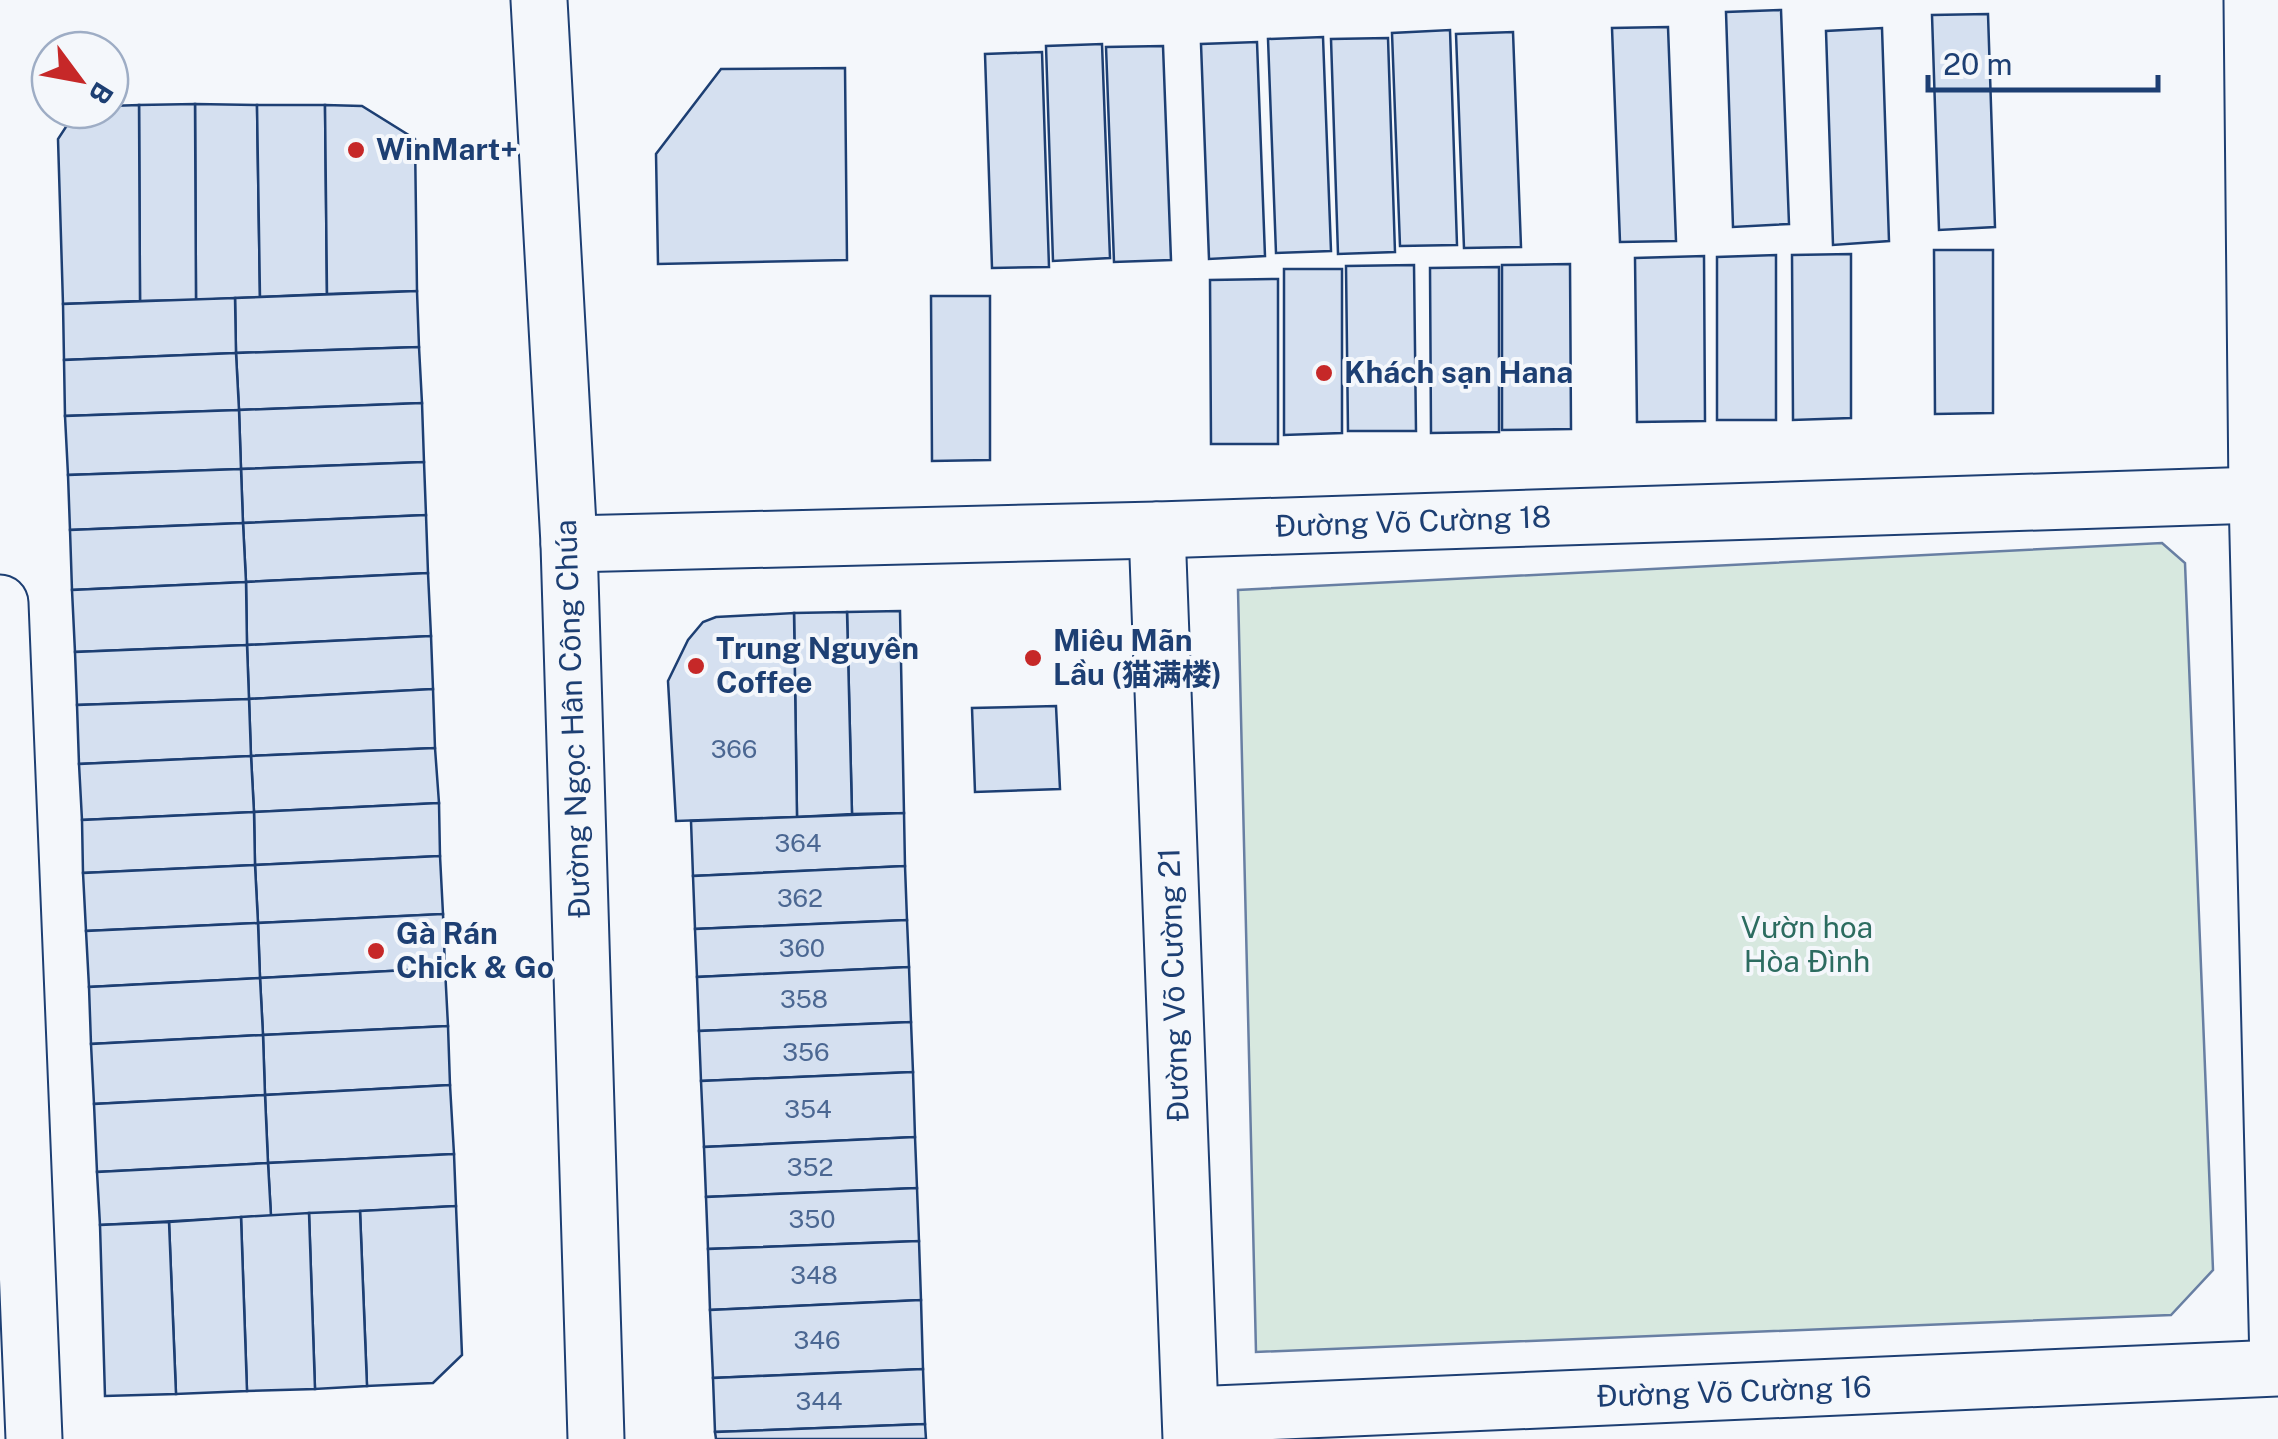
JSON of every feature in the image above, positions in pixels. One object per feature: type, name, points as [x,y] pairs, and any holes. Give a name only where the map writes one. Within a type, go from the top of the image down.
[{"type":"street","name":"Đường Ngọc Hân Công Chúa","points":[[539,0],[569,544],[596,1439]]},
{"type":"street","points":[[2252,0],[2258,496],[2278,1366]]},
{"type":"street","name":"Đường Võ Cường 18","points":[[569,544],[2258,496]]},
{"type":"street","name":"Đường Võ Cường 21","points":[[1157,530],[1191,1427]]},
{"type":"street","points":[[0,603],[34,1439]]},
{"type":"street","name":"Đường Võ Cường 16","points":[[1191,1427],[2278,1366]]},
{"type":"green space","name":"Vườn hoa Hòa Đình","points":[[2162,543],[2185,563],[2213,1270],[2171,1315],[1256,1352],[1238,590]]},
{"type":"building","points":[[1781,10],[1789,224],[1733,227],[1726,12]]},
{"type":"building","points":[[1988,14],[1995,227],[1939,230],[1932,15]]},
{"type":"building","points":[[1668,27],[1676,241],[1620,242],[1612,28]]},
{"type":"building","points":[[1882,28],[1889,241],[1833,245],[1826,31]]},
{"type":"building","points":[[1450,30],[1457,245],[1400,246],[1392,33]]},
{"type":"building","points":[[1513,32],[1521,247],[1464,248],[1456,34]]},
{"type":"building","points":[[1323,37],[1331,251],[1276,253],[1268,39]]},
{"type":"building","points":[[1388,38],[1395,252],[1338,254],[1331,39]]},
{"type":"building","points":[[1257,42],[1265,256],[1209,259],[1201,44]]},
{"type":"building","points":[[1102,44],[1110,258],[1053,261],[1046,46]]},
{"type":"building","points":[[1163,46],[1171,260],[1114,262],[1106,47]]},
{"type":"building","points":[[1042,52],[1049,267],[992,268],[985,54]]},
{"type":"building","points":[[845,68],[847,260],[658,264],[656,154],[721,69]]},
{"type":"building","points":[[195,104],[257,105],[260,297],[196,300]]},
{"type":"building","points":[[195,104],[196,300],[140,301],[139,105]]},
{"type":"building","points":[[130,105],[139,105],[140,301],[63,304],[58,139],[64,130],[130,130]]},
{"type":"building","points":[[257,105],[325,105],[327,294],[260,297]]},
{"type":"building","points":[[325,105],[362,106],[415,139],[417,291],[327,294]]},
{"type":"building","points":[[1934,250],[1993,250],[1993,413],[1935,414]]},
{"type":"building","points":[[1851,254],[1851,418],[1793,420],[1792,255]]},
{"type":"building","points":[[1776,255],[1776,420],[1717,420],[1717,257]]},
{"type":"building","points":[[1704,256],[1705,421],[1637,422],[1635,258]]},
{"type":"building","points":[[1570,264],[1571,429],[1502,430],[1502,265]]},
{"type":"building","points":[[1414,265],[1416,431],[1348,431],[1346,266]]},
{"type":"building","points":[[1499,267],[1499,432],[1431,433],[1430,268]]},
{"type":"building","points":[[1284,269],[1342,269],[1342,433],[1284,435]]},
{"type":"building","points":[[1278,279],[1278,444],[1211,444],[1210,280]]},
{"type":"building","points":[[417,291],[419,347],[236,353],[235,298]]},
{"type":"building","points":[[931,296],[990,296],[990,460],[932,461]]},
{"type":"building","points":[[235,298],[236,353],[64,360],[63,304]]},
{"type":"building","points":[[419,347],[422,403],[239,410],[236,353]]},
{"type":"building","points":[[236,353],[239,410],[65,416],[64,360]]},
{"type":"building","points":[[422,403],[424,462],[241,469],[239,410]]},
{"type":"building","points":[[239,410],[241,469],[68,475],[65,416]]},
{"type":"building","points":[[424,462],[426,515],[243,523],[241,469]]},
{"type":"building","points":[[241,469],[243,523],[70,530],[68,475]]},
{"type":"building","points":[[426,515],[428,573],[246,582],[243,523]]},
{"type":"building","points":[[243,523],[246,582],[72,590],[70,530]]},
{"type":"building","points":[[428,573],[431,636],[247,645],[246,582]]},
{"type":"building","points":[[246,582],[247,645],[75,652],[72,590]]},
{"type":"building","points":[[900,611],[904,813],[852,814],[847,612]]},
{"type":"building","points":[[847,612],[852,814],[797,817],[794,613]]},
{"type":"building","points":[[794,613],[797,817],[676,821],[668,681],[688,640],[703,622],[716,617]]},
{"type":"building","points":[[431,636],[433,689],[249,699],[247,645]]},
{"type":"building","points":[[247,645],[249,699],[77,705],[75,652]]},
{"type":"building","points":[[433,689],[435,748],[251,756],[249,699]]},
{"type":"building","points":[[249,699],[251,756],[79,764],[77,705]]},
{"type":"building","points":[[1056,706],[1060,789],[975,792],[972,708]]},
{"type":"building","points":[[435,748],[439,803],[254,812],[251,756]]},
{"type":"building","points":[[251,756],[254,812],[82,820],[79,764]]},
{"type":"building","points":[[439,803],[440,856],[255,865],[254,812]]},
{"type":"building","points":[[254,812],[255,865],[83,873],[82,820]]},
{"type":"building","points":[[904,813],[905,866],[693,876],[691,821]]},
{"type":"building","points":[[440,856],[443,914],[258,923],[255,865]]},
{"type":"building","points":[[255,865],[258,923],[86,931],[83,873]]},
{"type":"building","points":[[905,866],[907,920],[695,929],[693,876]]},
{"type":"building","points":[[443,914],[445,968],[260,978],[258,923]]},
{"type":"building","points":[[907,920],[909,967],[697,977],[695,929]]},
{"type":"building","points":[[258,923],[260,978],[89,987],[86,931]]},
{"type":"building","points":[[909,967],[911,1022],[699,1031],[697,977]]},
{"type":"building","points":[[445,968],[448,1026],[263,1035],[260,978]]},
{"type":"building","points":[[260,978],[263,1035],[91,1044],[89,987]]},
{"type":"building","points":[[911,1022],[913,1072],[701,1081],[699,1031]]},
{"type":"building","points":[[448,1026],[450,1085],[265,1095],[263,1035]]},
{"type":"building","points":[[263,1035],[265,1095],[94,1104],[91,1044]]},
{"type":"building","points":[[913,1072],[915,1137],[704,1147],[701,1081]]},
{"type":"building","points":[[450,1085],[454,1154],[268,1163],[265,1095]]},
{"type":"building","points":[[265,1095],[268,1163],[97,1172],[94,1104]]},
{"type":"building","points":[[915,1137],[917,1188],[706,1197],[704,1147]]},
{"type":"building","points":[[454,1154],[456,1206],[271,1216],[268,1163]]},
{"type":"building","points":[[268,1163],[271,1216],[100,1225],[97,1172]]},
{"type":"building","points":[[917,1188],[919,1241],[708,1249],[706,1197]]},
{"type":"building","points":[[456,1206],[462,1355],[433,1383],[367,1386],[360,1211]]},
{"type":"building","points":[[360,1211],[367,1386],[315,1389],[309,1213]]},
{"type":"building","points":[[309,1213],[315,1389],[247,1391],[241,1217]]},
{"type":"building","points":[[241,1217],[247,1391],[176,1394],[169,1222]]},
{"type":"building","points":[[169,1222],[176,1394],[105,1396],[100,1225]]},
{"type":"building","points":[[919,1241],[921,1300],[710,1310],[708,1249]]},
{"type":"building","points":[[921,1300],[923,1369],[713,1378],[710,1310]]},
{"type":"building","points":[[923,1369],[925,1424],[715,1432],[713,1378]]},
{"type":"building","points":[[925,1424],[926,1439],[716,1439],[715,1432]]},
{"type":"place","name":"WinMart+","points":[[356,150]]},
{"type":"place","name":"Khách sạn Hana","points":[[1324,373]]},
{"type":"place","name":"Miêu Mãn Lầu (猫满楼)","points":[[1033,658]]},
{"type":"place","name":"Trung Nguyên Coffee","points":[[696,666]]},
{"type":"place","name":"Gà Rán Chick & Go","points":[[376,951]]}]
